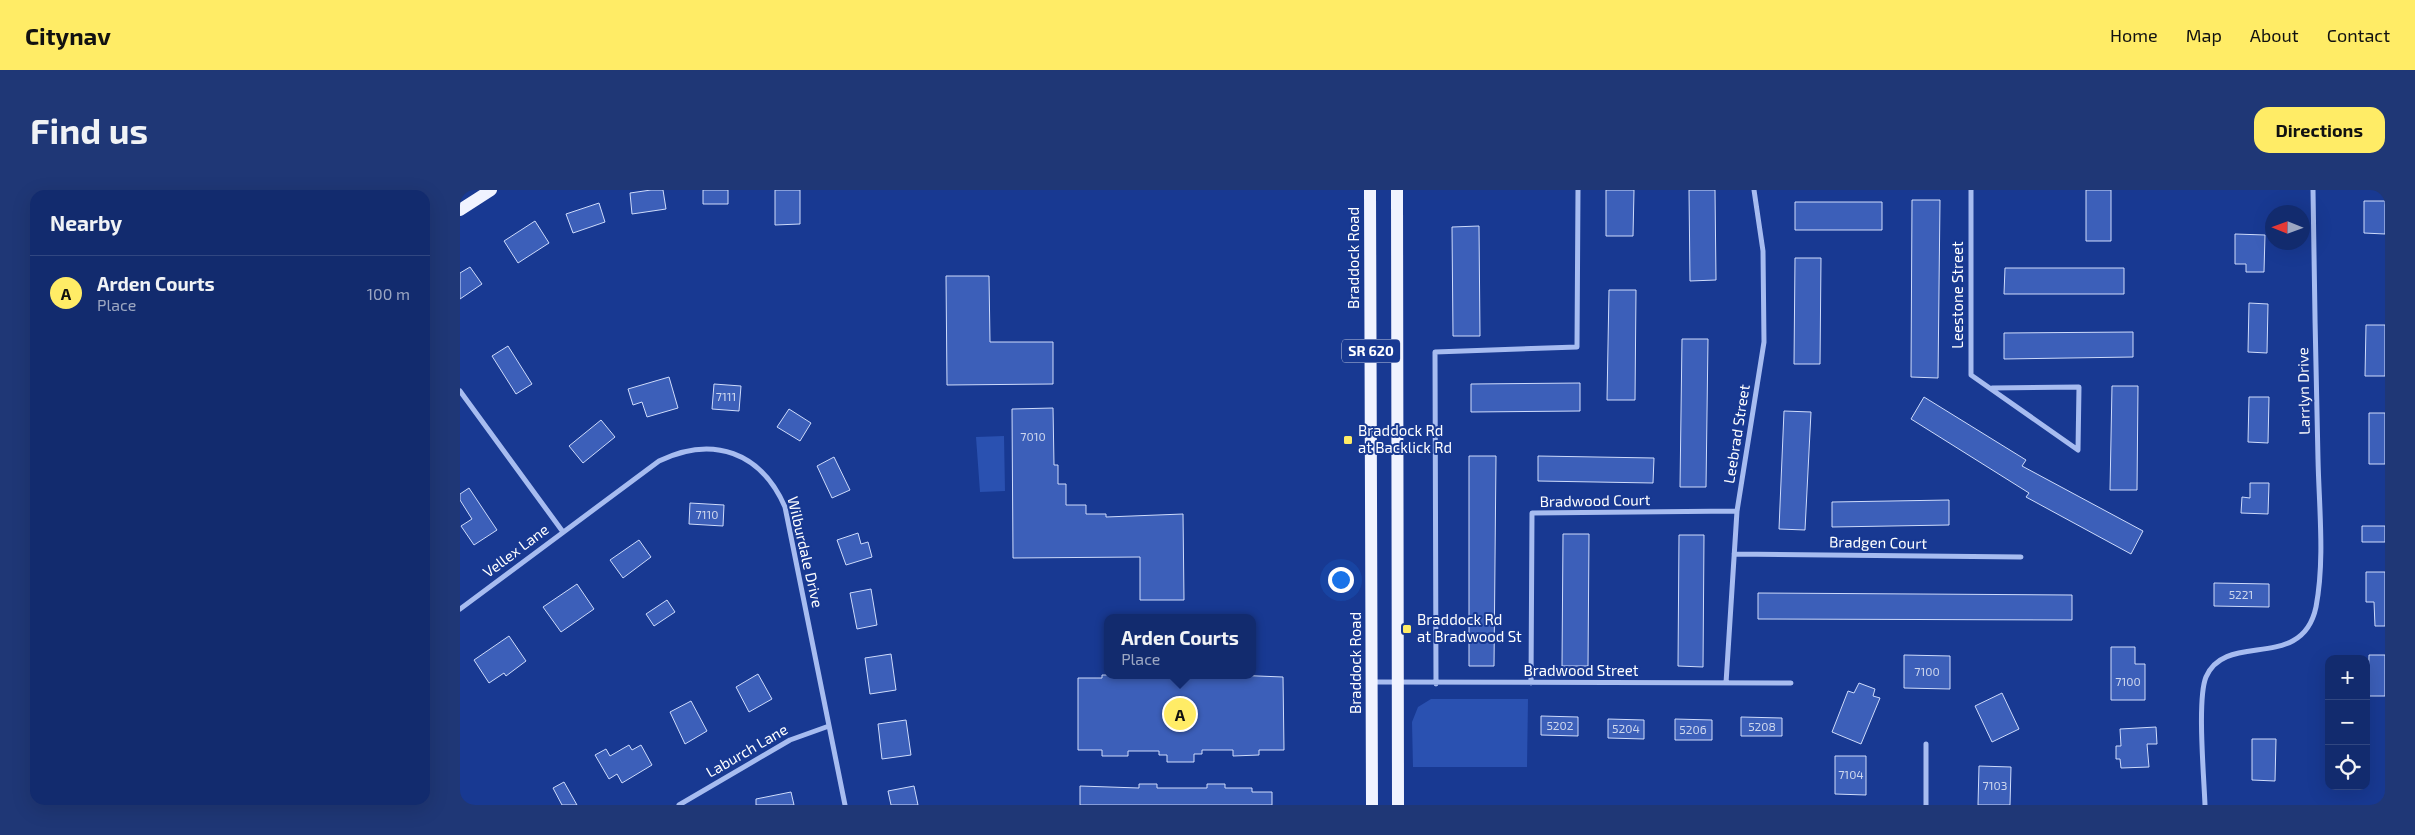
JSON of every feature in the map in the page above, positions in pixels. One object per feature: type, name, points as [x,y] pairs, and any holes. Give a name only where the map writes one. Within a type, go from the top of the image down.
[{"type":"main road","points":[[460,209],[491,190]]},
{"type":"main road","name":"Braddock Road","points":[[1370,190],[1372,805]]},
{"type":"main road","name":"SR 620","points":[[1397,190],[1398,805]]},
{"type":"street","points":[[1436,684],[1435,352],[1577,347],[1578,190]]},
{"type":"street","name":"Leebrad Street","points":[[1726,683],[1737,512],[1764,342],[1763,251],[1754,190]]},
{"type":"street","name":"Leestone Street","points":[[1971,190],[1971,375],[2078,450],[2079,387],[1992,388]]},
{"type":"street","name":"Larrlyn Drive","points":[[2205,805],[2202,701],[2205,680],[2212,666],[2222,658],[2233,653],[2278,648],[2290,642],[2311,621],[2316,608],[2320,542],[2313,190]]},
{"type":"street","points":[[460,391],[563,532]]},
{"type":"street","name":"Wilburdale Drive","points":[[563,532],[659,461],[675,453],[708,448],[726,451],[743,457],[757,466],[777,490],[785,507],[845,805]]},
{"type":"street","name":"Bradwood Court","points":[[1531,683],[1532,513],[1737,512]]},
{"type":"street","name":"Vellex Lane","points":[[460,609],[563,532]]},
{"type":"street","name":"Bradgen Court","points":[[1734,554],[2021,557]]},
{"type":"street","name":"Bradwood Street","points":[[1372,682],[1436,684],[1791,683]]},
{"type":"street","name":"Laburch Lane","points":[[679,805],[790,740],[829,726]]},
{"type":"street","points":[[1926,744],[1926,805]]},
{"type":"shaded area","points":[[1004,436],[1005,491],[980,492],[976,437]]},
{"type":"shaded area","points":[[1431,699],[1528,699],[1527,767],[1413,767],[1412,722],[1418,707]]},
{"type":"building","points":[[663,190],[666,209],[632,214],[630,193]]},
{"type":"building","points":[[703,190],[728,190],[728,204],[703,204]]},
{"type":"building","points":[[775,190],[800,190],[800,224],[775,225]]},
{"type":"building","points":[[1606,190],[1634,190],[1633,236],[1606,236]]},
{"type":"building","points":[[1689,190],[1715,190],[1716,280],[1690,281]]},
{"type":"building","points":[[2086,190],[2111,190],[2111,241],[2086,241]]},
{"type":"building","points":[[1912,200],[1940,200],[1938,378],[1911,377]]},
{"type":"building","points":[[2364,201],[2385,201],[2385,234],[2364,233]]},
{"type":"building","points":[[1795,202],[1882,202],[1882,230],[1795,230]]},
{"type":"building","points":[[599,203],[605,222],[573,233],[566,214]]},
{"type":"building","points":[[535,221],[549,243],[518,263],[504,241]]},
{"type":"building","points":[[1479,226],[1480,336],[1453,336],[1452,227]]},
{"type":"building","points":[[2235,234],[2265,235],[2264,272],[2246,272],[2246,264],[2235,264]]},
{"type":"building","points":[[1795,258],[1821,258],[1820,364],[1794,364]]},
{"type":"building","points":[[470,267],[482,284],[460,299],[460,273]]},
{"type":"building","points":[[2005,268],[2124,268],[2124,294],[2004,294]]},
{"type":"building","points":[[946,276],[989,276],[990,342],[1053,342],[1053,384],[947,385]]},
{"type":"building","points":[[1609,290],[1636,290],[1635,400],[1607,400]]},
{"type":"building","points":[[2249,303],[2268,304],[2267,353],[2248,352]]},
{"type":"building","points":[[2366,325],[2385,325],[2385,376],[2365,376]]},
{"type":"building","points":[[2133,332],[2133,357],[2004,359],[2004,333]]},
{"type":"building","points":[[1682,339],[1708,339],[1706,487],[1680,487]]},
{"type":"building","points":[[508,346],[532,384],[516,394],[492,356]]},
{"type":"building","points":[[669,377],[678,408],[647,417],[642,402],[633,405],[628,389]]},
{"type":"building","points":[[1580,383],[1580,411],[1471,412],[1471,384]]},
{"type":"building","points":[[714,384],[741,386],[739,411],[712,409]]},
{"type":"building","points":[[2112,386],[2138,386],[2137,490],[2110,490]]},
{"type":"building","points":[[1924,397],[2026,460],[2022,466],[2143,531],[2131,554],[2026,497],[2029,493],[1911,419]]},
{"type":"building","points":[[2249,397],[2269,397],[2268,443],[2248,442]]},
{"type":"building","points":[[1053,408],[1054,465],[1058,465],[1058,484],[1066,484],[1066,505],[1086,505],[1086,514],[1106,514],[1106,517],[1183,514],[1184,600],[1140,600],[1140,557],[1013,558],[1012,409]]},
{"type":"building","points":[[789,409],[811,423],[800,441],[777,427]]},
{"type":"building","points":[[1784,411],[1811,412],[1805,530],[1779,529]]},
{"type":"building","points":[[2369,413],[2385,413],[2385,464],[2369,464]]},
{"type":"building","points":[[601,420],[615,437],[583,463],[569,446]]},
{"type":"building","points":[[1469,456],[1496,456],[1494,666],[1469,666]]},
{"type":"building","points":[[1538,456],[1654,458],[1653,483],[1538,481]]},
{"type":"building","points":[[834,457],[850,490],[832,498],[817,466]]},
{"type":"building","points":[[2250,483],[2269,483],[2268,514],[2241,513],[2242,497],[2250,498]]},
{"type":"building","points":[[469,488],[497,530],[474,545],[461,526],[472,519],[460,500],[460,494]]},
{"type":"building","points":[[1949,500],[1949,525],[1832,527],[1832,502]]},
{"type":"building","points":[[690,503],[724,505],[723,526],[689,524]]},
{"type":"building","points":[[2362,526],[2385,526],[2385,542],[2362,542]]},
{"type":"building","points":[[858,533],[861,544],[868,542],[872,557],[846,565],[837,540]]},
{"type":"building","points":[[1563,534],[1589,534],[1588,666],[1562,666]]},
{"type":"building","points":[[1679,535],[1704,535],[1703,667],[1678,666]]},
{"type":"building","points":[[639,540],[651,557],[623,578],[610,560]]},
{"type":"building","points":[[2366,572],[2385,572],[2385,626],[2375,626],[2374,602],[2366,602]]},
{"type":"building","points":[[2214,583],[2269,584],[2269,607],[2214,606]]},
{"type":"building","points":[[577,584],[594,609],[561,632],[543,607]]},
{"type":"building","points":[[871,589],[877,625],[857,629],[850,593]]},
{"type":"building","points":[[1758,593],[2072,595],[2072,620],[1758,619]]},
{"type":"building","points":[[667,600],[675,612],[654,626],[646,614]]},
{"type":"building","points":[[509,636],[526,661],[506,676],[504,673],[489,683],[474,660]]},
{"type":"building","points":[[2111,647],[2135,647],[2135,664],[2145,664],[2145,700],[2111,700]]},
{"type":"building","points":[[891,654],[896,690],[870,694],[865,658]]},
{"type":"building","points":[[1904,655],[1950,656],[1950,689],[1904,688]]},
{"type":"building","points":[[2370,655],[2385,655],[2385,696],[2370,696]]},
{"type":"building","points":[[758,674],[772,699],[749,712],[736,687]]},
{"type":"building","points":[[1102,675],[1104,675],[1104,679],[1256,679],[1256,676],[1283,677],[1284,750],[1259,750],[1259,755],[1233,756],[1233,750],[1202,750],[1202,754],[1194,754],[1194,762],[1167,762],[1167,755],[1159,755],[1159,751],[1128,751],[1128,756],[1102,756],[1102,750],[1078,750],[1078,678],[1102,678]]},
{"type":"building","points":[[1859,683],[1875,689],[1873,696],[1880,698],[1861,744],[1832,732],[1848,691],[1854,693]]},
{"type":"building","points":[[2002,693],[2019,729],[1992,742],[1975,706]]},
{"type":"building","points":[[691,701],[707,731],[685,744],[670,712]]},
{"type":"building","points":[[1541,716],[1578,717],[1578,736],[1541,735]]},
{"type":"building","points":[[1741,717],[1782,718],[1782,736],[1741,736]]},
{"type":"building","points":[[1608,719],[1644,720],[1644,739],[1608,738]]},
{"type":"building","points":[[1675,719],[1712,720],[1712,740],[1675,740]]},
{"type":"building","points":[[906,720],[911,755],[882,759],[878,724]]},
{"type":"building","points":[[2156,727],[2157,744],[2147,744],[2149,767],[2121,768],[2120,759],[2116,759],[2116,746],[2121,746],[2120,729]]},
{"type":"building","points":[[2252,739],[2276,739],[2275,781],[2252,780]]},
{"type":"building","points":[[629,745],[632,750],[641,745],[652,765],[622,783],[617,774],[609,779],[595,755],[606,749],[610,756]]},
{"type":"building","points":[[1835,756],[1866,756],[1866,795],[1835,794]]},
{"type":"building","points":[[1979,766],[2011,767],[2010,805],[1978,805]]},
{"type":"building","points":[[564,782],[577,805],[562,805],[553,788]]},
{"type":"building","points":[[1139,784],[1157,784],[1157,788],[1207,788],[1207,784],[1225,784],[1225,788],[1252,788],[1252,792],[1272,792],[1272,805],[1080,805],[1080,786],[1139,788]]},
{"type":"building","points":[[914,786],[918,805],[891,805],[888,791]]},
{"type":"building","points":[[791,792],[794,805],[756,805],[756,799]]},
{"type":"place","name":"Braddock Rd at Backlick Rd","points":[[1348,440]]},
{"type":"place","name":"Braddock Rd at Bradwood St","points":[[1407,629]]},
{"type":"place","name":"Arden Courts","points":[[1180,714]]}]
